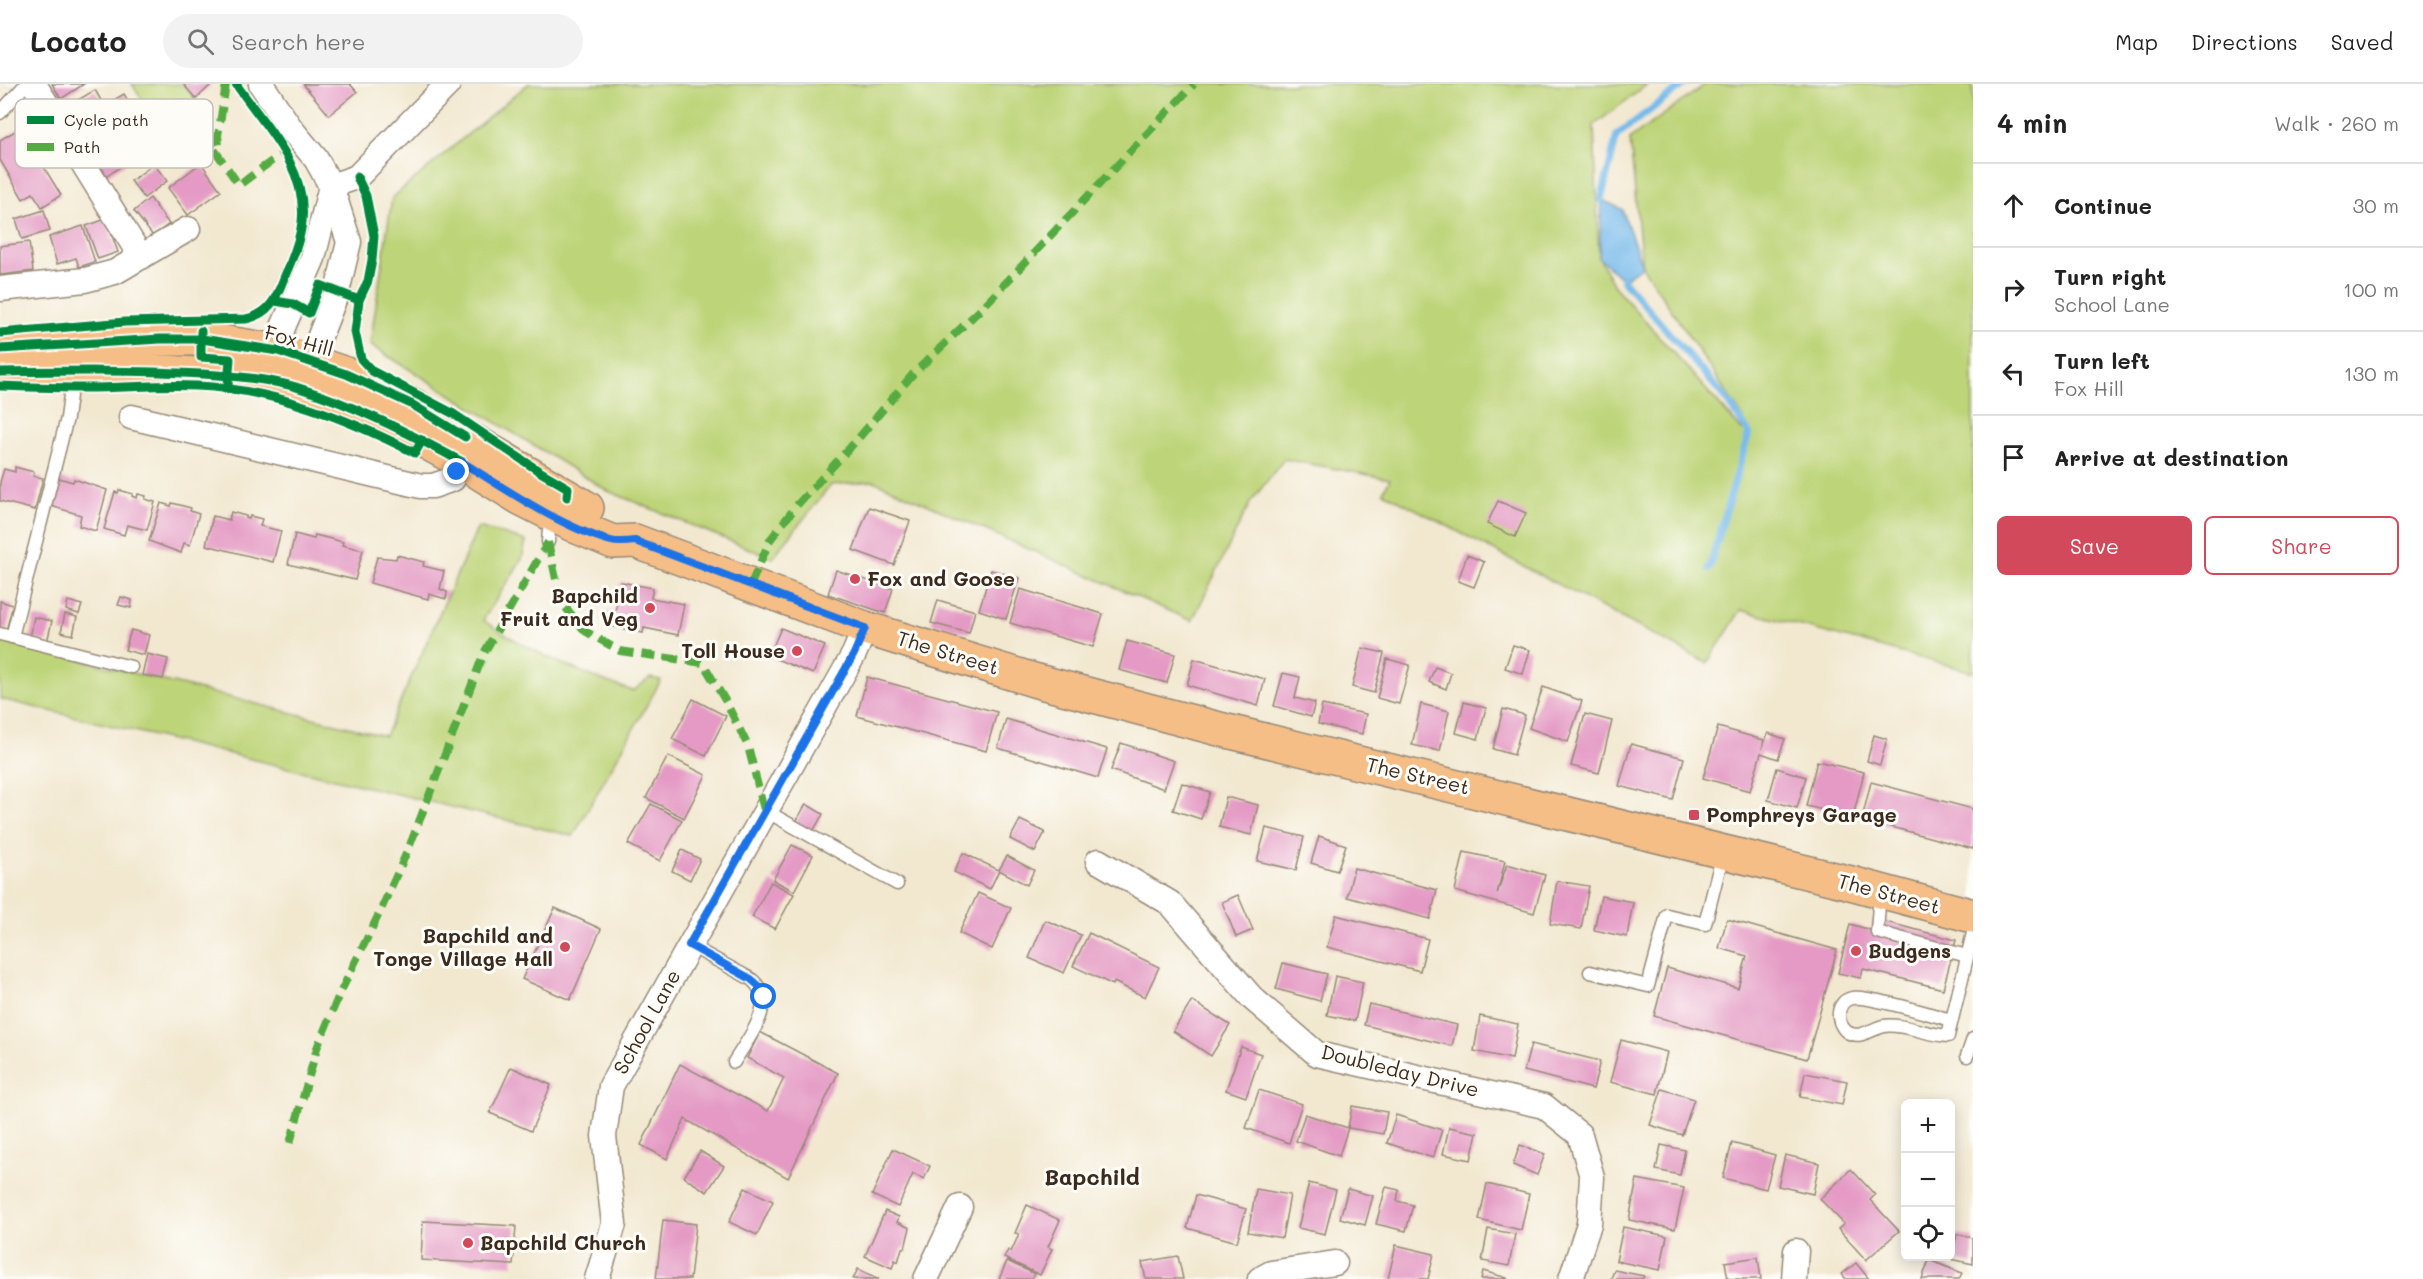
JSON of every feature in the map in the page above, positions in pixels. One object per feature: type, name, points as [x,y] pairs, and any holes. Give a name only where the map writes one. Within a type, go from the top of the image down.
[{"type":"main road","name":"Fox Hill","points":[[0,349],[160,339],[202,339],[287,370],[334,401],[400,430],[464,450],[520,498],[548,514],[621,525],[635,541],[865,628]]},
{"type":"main road","name":"Fox Hill","points":[[0,372],[287,370]]},
{"type":"main road","name":"The Street","points":[[865,628],[1037,681],[1188,721],[1724,851],[1973,916]]},
{"type":"street","points":[[34,84],[43,99]]},
{"type":"street","points":[[261,84],[291,129],[316,159],[331,186],[349,242],[337,292],[318,341],[287,370]]},
{"type":"street","points":[[331,186],[357,177],[448,84]]},
{"type":"street","points":[[86,168],[141,257]]},
{"type":"street","points":[[287,370],[283,327],[313,258],[331,186]]},
{"type":"street","points":[[0,289],[85,280],[115,272],[188,229]]},
{"type":"street","points":[[132,417],[421,486],[433,486],[453,479],[464,450]]},
{"type":"street","name":"School Lane","points":[[597,1279],[614,1224],[604,1136],[611,1086],[764,810],[854,654],[865,628]]},
{"type":"street","name":"Doubleday Drive","points":[[1098,861],[1170,903],[1251,998],[1317,1054],[1544,1106],[1580,1135],[1592,1177],[1589,1224],[1572,1279]]},
{"type":"street","points":[[926,1279],[960,1207]]},
{"type":"street","points":[[1794,1279],[1796,1251]]},
{"type":"street","points":[[1260,1279],[1271,1273],[1335,1263]]},
{"type":"lane","points":[[0,113],[26,84]]},
{"type":"lane","points":[[73,372],[68,418],[6,636],[132,667]]},
{"type":"lane","points":[[764,810],[897,884]]},
{"type":"lane","points":[[1590,972],[1648,986],[1668,915],[1705,924],[1724,851]]},
{"type":"lane","points":[[1880,891],[1877,932],[1967,956]]},
{"type":"lane","points":[[1952,1020],[1871,999],[1854,998],[1844,1001],[1838,1010],[1840,1022],[1847,1032],[1856,1035],[1893,1025],[1948,1036],[1952,1020],[1967,956],[1973,933]]},
{"type":"lane","points":[[689,945],[751,979],[759,986],[764,997],[764,1008],[734,1062]]},
{"type":"lane","points":[[1967,1056],[1973,1039]]},
{"type":"green space","points":[[132,84],[183,84],[195,99],[142,99]]},
{"type":"green space","points":[[528,84],[1648,84],[1594,125],[1599,258],[1614,286],[1742,430],[1744,419],[1642,266],[1630,139],[1706,84],[1973,84],[1973,672],[1741,610],[1707,663],[1383,492],[1390,479],[1284,459],[1250,503],[1192,621],[874,481],[831,485],[772,558],[608,491],[370,345],[392,198]]},
{"type":"green space","points":[[478,527],[526,541],[522,559],[483,620],[518,642],[556,661],[633,691],[650,678],[661,680],[573,836],[0,699],[0,640],[385,736]]},
{"type":"water","points":[[1602,200],[1622,209],[1642,266],[1623,280],[1599,258]]},
{"type":"building","points":[[52,84],[84,84],[61,99]]},
{"type":"building","points":[[183,84],[212,84],[196,99]]},
{"type":"building","points":[[303,84],[350,84],[357,92],[329,115]]},
{"type":"building","points":[[95,90],[100,99],[80,99]]},
{"type":"building","points":[[124,94],[127,99],[116,99]]},
{"type":"building","points":[[15,131],[15,168],[44,168],[61,195],[42,207],[33,193],[23,199],[0,160],[0,140]]},
{"type":"building","points":[[102,168],[119,168],[107,176]]},
{"type":"building","points":[[149,168],[157,168],[167,181],[144,198],[131,181]]},
{"type":"building","points":[[194,168],[205,168],[221,191],[188,215],[168,188]]},
{"type":"building","points":[[150,198],[169,224],[153,236],[134,211]]},
{"type":"building","points":[[44,210],[50,231],[22,239],[16,219]]},
{"type":"building","points":[[106,219],[118,252],[98,259],[86,226]]},
{"type":"building","points":[[83,226],[95,262],[79,267],[76,258],[57,264],[49,237]]},
{"type":"building","points":[[29,242],[33,271],[0,275],[0,246]]},
{"type":"building","points":[[15,467],[34,472],[33,476],[43,478],[35,510],[0,501],[0,482],[4,469],[15,472]]},
{"type":"building","points":[[59,478],[73,482],[74,479],[107,490],[96,531],[79,526],[81,515],[51,506]]},
{"type":"building","points":[[119,490],[133,494],[132,496],[137,498],[138,494],[146,496],[145,499],[155,502],[147,530],[127,525],[124,535],[104,529],[115,492],[118,493]]},
{"type":"building","points":[[1498,501],[1526,513],[1515,537],[1487,524]]},
{"type":"building","points":[[161,503],[171,506],[172,503],[191,508],[190,511],[199,514],[190,545],[184,543],[181,553],[149,541]]},
{"type":"building","points":[[869,507],[910,521],[894,565],[853,550]]},
{"type":"building","points":[[231,512],[249,519],[250,516],[262,519],[260,526],[281,531],[273,562],[206,545],[213,516],[229,520]]},
{"type":"building","points":[[295,534],[314,539],[315,535],[363,550],[355,580],[288,564]]},
{"type":"building","points":[[397,555],[424,562],[423,566],[444,571],[440,589],[447,592],[446,599],[429,594],[428,599],[370,583],[377,557],[396,559]]},
{"type":"building","points":[[1467,555],[1484,562],[1474,587],[1458,581]]},
{"type":"building","points":[[836,570],[893,589],[885,613],[828,594]]},
{"type":"building","points":[[991,570],[1019,578],[1006,619],[979,610]]},
{"type":"building","name":"Bapchild Fruit and Veg","points":[[621,582],[653,588],[651,598],[684,604],[678,635],[644,628],[643,633],[605,625],[608,611],[615,612]]},
{"type":"building","points":[[1020,589],[1103,614],[1093,647],[1010,623]]},
{"type":"building","points":[[121,597],[132,600],[131,608],[118,605]]},
{"type":"building","points":[[938,600],[975,611],[969,633],[931,623]]},
{"type":"building","points":[[0,601],[13,605],[6,631],[0,629]]},
{"type":"building","points":[[68,601],[82,605],[79,614],[66,610]]},
{"type":"building","points":[[65,614],[77,617],[73,635],[61,632]]},
{"type":"building","points":[[34,617],[52,621],[47,642],[30,638]]},
{"type":"building","name":"Toll House","points":[[781,628],[825,646],[813,674],[769,656]]},
{"type":"building","points":[[131,630],[149,635],[144,655],[125,650]]},
{"type":"building","points":[[1127,641],[1175,654],[1167,683],[1119,670]]},
{"type":"building","points":[[1513,645],[1530,650],[1523,674],[1505,668]]},
{"type":"building","points":[[1362,648],[1384,653],[1374,693],[1352,687]]},
{"type":"building","points":[[147,654],[168,659],[163,679],[142,675]]},
{"type":"building","points":[[1194,659],[1265,679],[1258,706],[1187,685]]},
{"type":"building","points":[[1387,659],[1410,665],[1399,704],[1377,698]]},
{"type":"building","points":[[1435,667],[1451,673],[1446,689],[1429,682]]},
{"type":"building","points":[[1283,673],[1300,677],[1295,698],[1315,703],[1311,717],[1274,706]]},
{"type":"building","points":[[867,677],[997,712],[986,751],[857,716]]},
{"type":"building","points":[[1543,687],[1582,701],[1568,742],[1529,728]]},
{"type":"building","points":[[693,699],[726,716],[706,756],[672,739]]},
{"type":"building","points":[[1464,702],[1486,708],[1478,739],[1456,733]]},
{"type":"building","points":[[1421,704],[1449,711],[1440,751],[1412,745]]},
{"type":"building","points":[[1322,705],[1366,714],[1362,734],[1318,724]]},
{"type":"building","points":[[1503,709],[1525,715],[1514,755],[1493,749]]},
{"type":"building","points":[[1585,714],[1612,721],[1599,773],[1571,766]]},
{"type":"building","points":[[1006,719],[1107,749],[1098,778],[998,748]]},
{"type":"building","points":[[1718,727],[1764,740],[1762,749],[1768,733],[1785,739],[1778,759],[1761,753],[1750,791],[1703,778]]},
{"type":"building","points":[[1874,735],[1887,739],[1880,765],[1867,761]]},
{"type":"building","points":[[1121,743],[1174,761],[1164,789],[1111,770]]},
{"type":"building","points":[[1631,744],[1684,758],[1673,800],[1619,786]]},
{"type":"building","points":[[668,756],[706,775],[684,818],[646,798]]},
{"type":"building","points":[[1817,761],[1864,772],[1853,817],[1806,806]]},
{"type":"building","points":[[1777,768],[1806,777],[1797,808],[1768,800]]},
{"type":"building","points":[[1871,782],[1973,809],[1973,849],[1862,819]]},
{"type":"building","points":[[1182,783],[1210,792],[1201,819],[1173,810]]},
{"type":"building","points":[[1226,797],[1258,805],[1251,835],[1219,827]]},
{"type":"building","points":[[651,804],[682,820],[660,861],[628,844]]},
{"type":"building","points":[[806,804],[823,814],[811,835],[794,825]]},
{"type":"building","points":[[1020,820],[1045,832],[1035,852],[1010,839]]},
{"type":"building","points":[[1266,828],[1304,837],[1296,870],[1257,861]]},
{"type":"building","points":[[1319,836],[1346,845],[1337,871],[1311,863]]},
{"type":"building","points":[[792,845],[813,855],[794,891],[773,880]]},
{"type":"building","points":[[682,850],[700,859],[690,880],[672,871]]},
{"type":"building","points":[[1464,852],[1505,861],[1497,894],[1507,864],[1545,875],[1534,913],[1455,891]]},
{"type":"building","points":[[963,853],[999,870],[990,889],[954,872]]},
{"type":"building","points":[[1007,856],[1034,870],[1027,885],[999,870]]},
{"type":"building","points":[[1354,868],[1437,890],[1430,919],[1347,897]]},
{"type":"building","points":[[1557,881],[1589,886],[1581,929],[1550,924]]},
{"type":"building","points":[[771,882],[794,894],[775,929],[752,917]]},
{"type":"building","points":[[978,893],[1011,908],[992,949],[959,933]]},
{"type":"building","points":[[1238,895],[1253,930],[1236,937],[1222,902]]},
{"type":"building","points":[[1601,896],[1633,902],[1627,937],[1594,930]]},
{"type":"building","name":"Bapchild and Tonge Village Hall","points":[[555,908],[601,929],[570,1000],[522,979]]},
{"type":"building","points":[[1336,915],[1428,939],[1420,971],[1327,947]]},
{"type":"building","points":[[1727,919],[1837,950],[1807,1059],[1654,1016],[1667,968],[1738,988],[1747,956],[1719,948]]},
{"type":"building","points":[[1874,919],[1956,940],[1943,989],[1863,969],[1861,978],[1838,973],[1850,924],[1871,930]]},
{"type":"building","points":[[1045,920],[1081,935],[1064,973],[1029,958]]},
{"type":"building","points":[[1089,933],[1159,967],[1145,997],[1073,966]]},
{"type":"building","points":[[1283,963],[1327,974],[1320,1001],[1276,989]]},
{"type":"building","points":[[1335,976],[1363,982],[1355,1021],[1327,1015]]},
{"type":"building","points":[[1192,1001],[1230,1025],[1211,1056],[1173,1031]]},
{"type":"building","points":[[1369,1004],[1457,1025],[1452,1046],[1364,1025]]},
{"type":"building","points":[[1480,1016],[1518,1024],[1512,1059],[1474,1051]]},
{"type":"building","points":[[760,1032],[838,1073],[788,1178],[685,1119],[667,1159],[641,1145],[680,1064],[768,1111],[784,1078],[747,1058]]},
{"type":"building","points":[[1621,1040],[1667,1052],[1657,1094],[1610,1082]]},
{"type":"building","points":[[1531,1044],[1600,1061],[1593,1089],[1524,1071]]},
{"type":"building","points":[[1241,1047],[1261,1054],[1246,1097],[1226,1090]]},
{"type":"building","points":[[511,1067],[551,1085],[531,1131],[490,1113]]},
{"type":"building","points":[[1805,1073],[1847,1081],[1842,1105],[1800,1097]]},
{"type":"building","points":[[1662,1089],[1694,1099],[1682,1135],[1650,1125]]},
{"type":"building","points":[[1259,1090],[1302,1104],[1289,1143],[1246,1128]]},
{"type":"building","points":[[1352,1106],[1387,1112],[1383,1134],[1348,1128]]},
{"type":"building","points":[[1305,1114],[1348,1128],[1339,1156],[1296,1141]]},
{"type":"building","points":[[1396,1115],[1442,1130],[1433,1158],[1387,1143]]},
{"type":"building","points":[[1449,1127],[1477,1133],[1471,1160],[1443,1154]]},
{"type":"building","points":[[1732,1143],[1775,1155],[1766,1189],[1723,1178]]},
{"type":"building","points":[[1520,1145],[1545,1154],[1537,1175],[1513,1165]]},
{"type":"building","points":[[1661,1145],[1685,1150],[1680,1175],[1656,1170]]},
{"type":"building","points":[[893,1149],[930,1166],[924,1179],[913,1174],[898,1207],[872,1195]]},
{"type":"building","points":[[700,1151],[724,1166],[707,1192],[684,1177]]},
{"type":"building","points":[[1785,1155],[1819,1163],[1813,1194],[1778,1186]]},
{"type":"building","points":[[1851,1169],[1875,1195],[1870,1200],[1899,1231],[1866,1260],[1838,1229],[1844,1224],[1820,1199]]},
{"type":"building","points":[[1637,1179],[1684,1188],[1675,1229],[1629,1220]]},
{"type":"building","points":[[1309,1183],[1336,1190],[1325,1234],[1298,1228]]},
{"type":"building","points":[[1487,1184],[1529,1194],[1521,1230],[1479,1220]]},
{"type":"building","points":[[1386,1187],[1399,1190],[1397,1201],[1413,1205],[1406,1231],[1376,1224]]},
{"type":"building","points":[[745,1188],[773,1201],[757,1235],[729,1222]]},
{"type":"building","points":[[1256,1189],[1290,1195],[1282,1238],[1248,1232]]},
{"type":"building","points":[[1348,1189],[1373,1196],[1365,1225],[1340,1218]]},
{"type":"building","points":[[1196,1195],[1246,1209],[1237,1242],[1187,1228]]},
{"type":"building","points":[[1027,1205],[1060,1220],[1048,1247],[1052,1249],[1040,1275],[1004,1258],[1008,1250],[1011,1252],[1019,1234],[1015,1233]]},
{"type":"building","points":[[885,1211],[899,1217],[897,1222],[910,1228],[905,1248],[902,1248],[898,1262],[895,1260],[892,1268],[865,1256]]},
{"type":"building","points":[[663,1220],[696,1224],[690,1279],[656,1279]]},
{"type":"building","name":"Bapchild Church","points":[[423,1221],[516,1226],[513,1265],[421,1260]]},
{"type":"building","points":[[1623,1227],[1667,1236],[1660,1270],[1616,1261]]},
{"type":"building","points":[[1488,1229],[1515,1234],[1509,1266],[1482,1261]]},
{"type":"building","points":[[1957,1234],[1973,1238],[1973,1264],[1955,1260]]},
{"type":"building","points":[[1396,1245],[1434,1254],[1428,1279],[1388,1279]]},
{"type":"building","points":[[1178,1256],[1183,1279],[1146,1279],[1142,1262]]},
{"type":"building","points":[[1758,1257],[1761,1279],[1728,1279],[1725,1262]]},
{"type":"building","points":[[1007,1261],[1035,1274],[1032,1279],[999,1279]]},
{"type":"building","points":[[1929,1261],[1962,1273],[1959,1279],[1922,1279]]},
{"type":"building","points":[[1856,1263],[1869,1279],[1846,1279],[1842,1274]]},
{"type":"building","points":[[858,1269],[879,1279],[853,1279]]},
{"type":"building","points":[[1614,1270],[1644,1276],[1643,1279],[1611,1279]]},
{"type":"building","points":[[1483,1271],[1507,1278],[1507,1279],[1481,1279]]},
{"type":"waterway","points":[[1601,200],[1617,135],[1685,84]]},
{"type":"waterway","points":[[1623,280],[1728,401],[1749,433],[1709,569]]},
{"type":"marked path","points":[[226,84],[218,136],[219,145],[214,149],[239,185],[284,152]]},
{"type":"marked path","points":[[751,584],[770,540],[797,505],[913,374],[981,309],[1194,84]]},
{"type":"marked path","points":[[548,542],[561,602],[585,631],[620,651],[703,663],[748,746],[764,810]]},
{"type":"marked path","points":[[290,1143],[317,1048],[339,995],[410,845],[484,653],[548,542]]},
{"type":"cycle path","points":[[0,333],[125,322],[246,319],[261,313],[271,304],[278,293],[295,250],[302,222],[302,202],[298,183],[282,148],[236,84]]},
{"type":"cycle path","points":[[357,177],[366,196],[374,236],[368,281],[359,300],[355,332],[361,359],[372,371],[452,413],[568,488],[567,497]]},
{"type":"cycle path","points":[[275,301],[293,304],[309,313],[320,285],[359,300]]},
{"type":"cycle path","points":[[201,331],[201,357],[230,359],[228,385]]},
{"type":"cycle path","points":[[0,349],[160,339],[202,339],[278,351],[346,374],[413,405],[465,437]]},
{"type":"cycle path","points":[[0,372],[176,373],[272,381],[318,394],[360,411],[462,462]]},
{"type":"cycle path","points":[[0,386],[226,388],[310,408],[364,429],[415,453],[422,440]]},
{"type":"place","name":"Fox and Goose","points":[[855,579]]},
{"type":"place","name":"Bapchild Fruit and Veg","points":[[650,608]]},
{"type":"place","name":"Toll House","points":[[797,651]]},
{"type":"place","name":"Pomphreys Garage","points":[[1694,815]]},
{"type":"place","name":"Bapchild and Tonge Village Hall","points":[[565,947]]},
{"type":"place","name":"Budgens","points":[[1856,951]]},
{"type":"place","name":"Bapchild Church","points":[[468,1243]]},
{"type":"district","name":"Bapchild","points":[[1092,1177]]},
{"type":"route","points":[[457,472],[462,462],[520,498],[577,527],[614,542],[635,541],[865,628],[854,654],[689,945],[751,979],[759,986],[764,997]]}]
